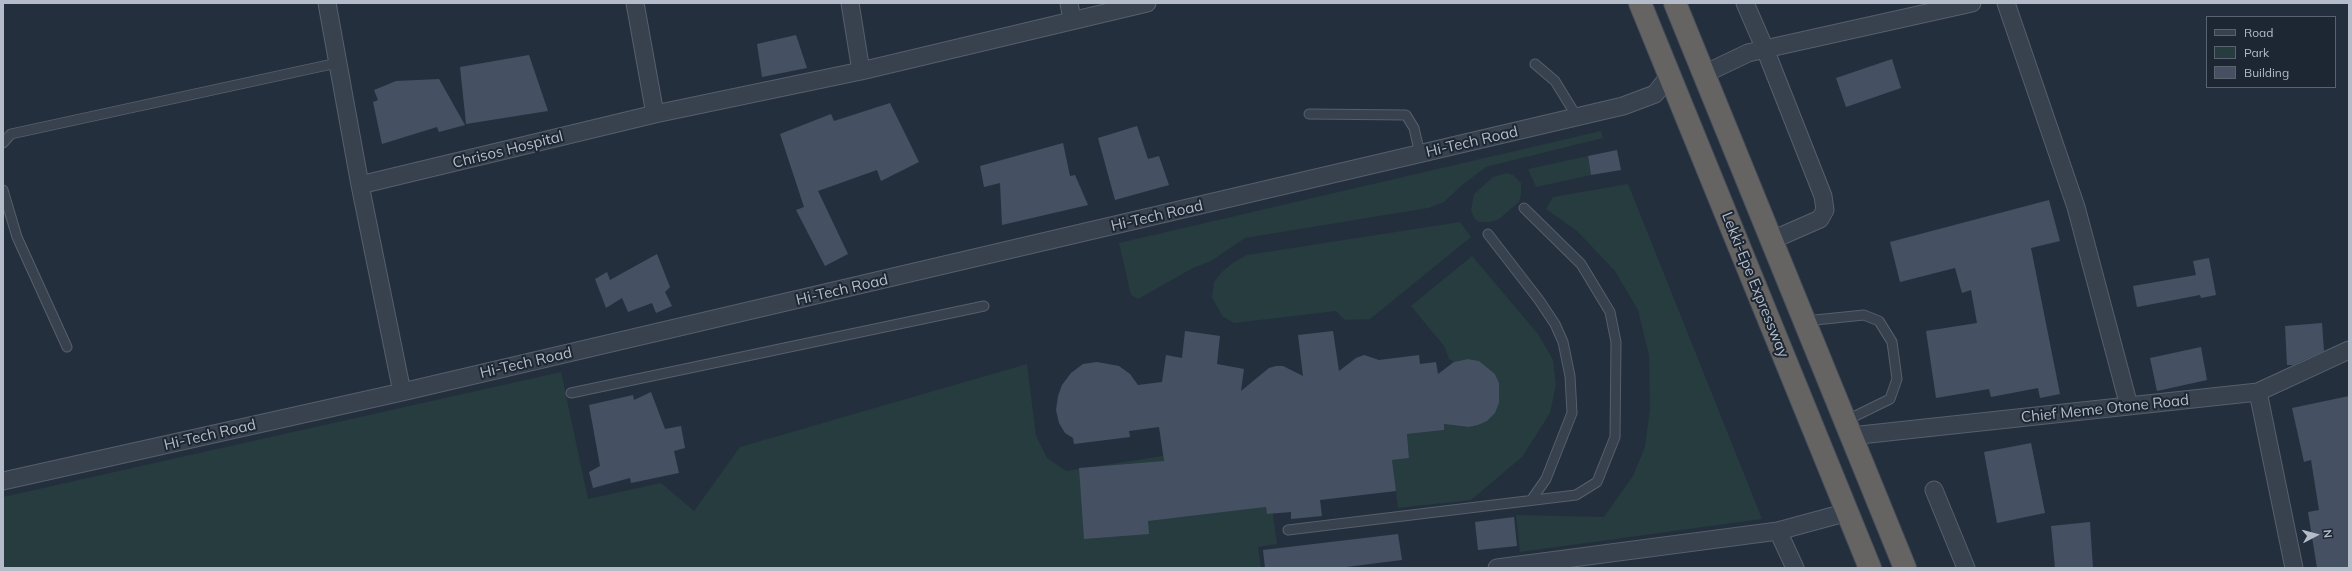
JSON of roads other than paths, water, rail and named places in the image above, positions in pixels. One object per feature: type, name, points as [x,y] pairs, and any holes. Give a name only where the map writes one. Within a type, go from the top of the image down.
[{"type":"highway","name":"Lekki-Epe Expressway","points":[[1640,3],[1870,568]]},
{"type":"highway","points":[[1675,3],[1905,568]]},
{"type":"street","points":[[327,3],[360,185],[402,392]]},
{"type":"street","points":[[635,3],[656,114]]},
{"type":"street","points":[[850,3],[861,72]]},
{"type":"street","points":[[1069,3],[1072,20]]},
{"type":"street","name":"Chrisos Hospital","points":[[360,185],[656,114],[861,72],[1147,3]]},
{"type":"street","points":[[1745,3],[1822,196],[1825,210],[1820,219],[1772,240]]},
{"type":"street","points":[[1704,74],[1748,53],[1972,3]]},
{"type":"street","points":[[2006,3],[2076,207],[2129,406]]},
{"type":"street","name":"Hi-Tech Road","points":[[3,481],[402,392],[1623,106],[1655,94],[1669,76]]},
{"type":"street","name":"Chief Meme Otone Road","points":[[1848,428],[2129,406],[2258,392],[2349,350]]},
{"type":"street","points":[[2258,392],[2294,568]]},
{"type":"street","points":[[1934,490],[1966,568]]},
{"type":"street","points":[[1497,568],[1778,531],[1848,512]]},
{"type":"street","points":[[1778,531],[1795,568]]},
{"type":"lane","points":[[3,143],[11,134],[337,63]]},
{"type":"lane","points":[[1535,64],[1556,81],[1577,117]]},
{"type":"lane","points":[[1309,114],[1406,115],[1414,128],[1420,154]]},
{"type":"lane","points":[[3,190],[16,238],[67,347]]},
{"type":"lane","points":[[1288,530],[1532,499],[1576,495],[1597,482],[1615,437],[1617,384],[1616,342],[1610,312],[1581,264],[1524,208]]},
{"type":"lane","points":[[1488,234],[1539,300],[1555,324],[1564,342],[1570,376],[1572,413],[1546,479],[1532,499]]},
{"type":"lane","points":[[571,393],[984,306]]},
{"type":"lane","points":[[1804,321],[1864,315],[1879,321],[1892,342],[1897,379],[1890,399],[1848,428]]}]
